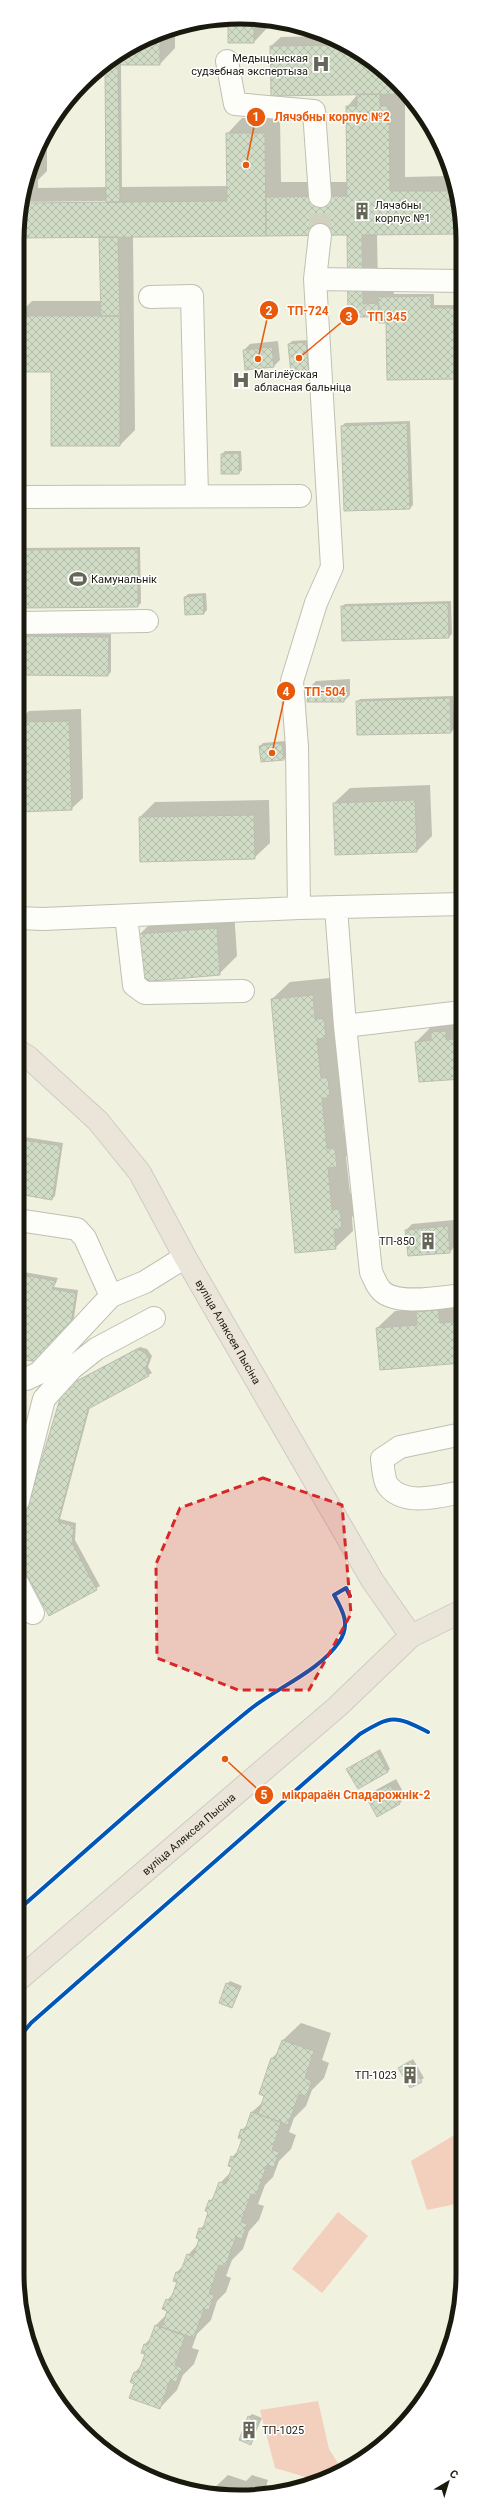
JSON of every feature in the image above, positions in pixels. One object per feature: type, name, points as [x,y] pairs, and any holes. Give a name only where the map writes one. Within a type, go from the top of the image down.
[{"type":"main road","name":"вуліца Аляксея Пысіна","points":[[24,1055],[98,1121],[140,1173],[185,1258],[372,1580],[411,1636]]},
{"type":"main road","name":"вуліца Аляксея Пысіна","points":[[24,1975],[337,1707],[411,1636],[456,1614]]},
{"type":"lane","points":[[227,62],[235,104],[314,111],[320,196]]},
{"type":"lane","points":[[299,908],[297,747],[292,681],[316,604],[332,567],[315,279],[320,235]]},
{"type":"lane","points":[[315,279],[456,281]]},
{"type":"lane","points":[[150,297],[192,296],[197,496]]},
{"type":"lane","points":[[24,497],[300,496]]},
{"type":"lane","points":[[24,623],[147,621]]},
{"type":"lane","points":[[24,918],[44,919],[299,908],[456,904]]},
{"type":"lane","points":[[336,908],[345,1026],[371,1272],[381,1290],[395,1297],[417,1300],[456,1296]]},
{"type":"lane","points":[[126,916],[134,985],[145,993],[243,991]]},
{"type":"lane","points":[[345,1026],[456,1013]]},
{"type":"lane","points":[[24,1221],[77,1229],[85,1238],[111,1296]]},
{"type":"lane","points":[[24,1378],[39,1373],[111,1296],[145,1282],[185,1258]]},
{"type":"lane","points":[[24,1477],[44,1399],[72,1368],[96,1350],[154,1318]]},
{"type":"lane","points":[[456,1435],[400,1447],[382,1459],[388,1486],[400,1496],[421,1499],[456,1493]]},
{"type":"lane","points":[[24,1596],[33,1613]]},
{"type":"highlighted area","points":[[263,1478],[342,1505],[351,1614],[309,1690],[238,1690],[157,1658],[156,1564],[180,1508]]},
{"type":"shaded area","points":[[456,2134],[456,2204],[427,2210],[411,2161]]},
{"type":"shaded area","points":[[338,2212],[368,2236],[322,2293],[292,2269]]},
{"type":"shaded area","points":[[318,2401],[329,2449],[340,2466],[310,2478],[275,2468],[260,2410]]},
{"type":"building","points":[[226,24],[254,24],[254,43],[228,43],[228,27],[201,28]]},
{"type":"building","points":[[160,39],[160,65],[114,65],[144,46]]},
{"type":"building","name":"Медыцынская судзебная экспертыза","points":[[334,45],[360,60],[393,87],[399,94],[271,96],[270,46]]},
{"type":"building","points":[[114,65],[118,65],[120,202],[106,202],[105,72]]},
{"type":"building","name":"Лячэбны корпус №1","points":[[357,94],[380,94],[380,106],[389,106],[390,191],[450,191],[456,226],[456,234],[362,235],[363,304],[379,303],[379,317],[348,317],[347,235],[266,236],[266,197],[347,196],[346,106],[357,106]]},
{"type":"building","points":[[226,133],[265,133],[266,236],[24,238],[27,203],[227,201]]},
{"type":"building","points":[[99,237],[118,237],[120,316],[101,316]]},
{"type":"building","points":[[431,296],[431,308],[456,308],[456,379],[387,380],[386,323],[379,323],[378,297]]},
{"type":"building","points":[[24,316],[120,316],[120,446],[51,446],[51,372],[24,372]]},
{"type":"building","points":[[306,342],[309,372],[291,374],[288,344]]},
{"type":"building","points":[[272,347],[274,367],[245,370],[243,350]]},
{"type":"building","points":[[407,423],[410,509],[344,511],[341,426]]},
{"type":"building","points":[[239,453],[239,474],[221,474],[221,454]]},
{"type":"building","name":"Камунальнік","points":[[138,549],[138,607],[24,608],[24,550]]},
{"type":"building","points":[[203,595],[204,614],[185,615],[184,597]]},
{"type":"building","points":[[448,603],[449,638],[342,641],[341,606]]},
{"type":"building","points":[[24,636],[109,637],[108,676],[24,675]]},
{"type":"building","points":[[344,685],[344,702],[307,702],[309,687]]},
{"type":"building","points":[[450,698],[451,733],[357,735],[356,701]]},
{"type":"building","points":[[69,721],[72,810],[24,812],[24,722]]},
{"type":"building","points":[[282,743],[284,760],[261,762],[259,746]]},
{"type":"building","points":[[415,800],[417,852],[335,855],[333,803]]},
{"type":"building","points":[[254,815],[255,859],[140,862],[139,817]]},
{"type":"building","points":[[217,928],[220,975],[141,982],[138,934]]},
{"type":"building","points":[[313,995],[315,1019],[324,1019],[326,1038],[317,1039],[321,1078],[328,1078],[330,1098],[322,1098],[327,1149],[335,1148],[337,1167],[328,1168],[332,1210],[340,1209],[342,1229],[334,1229],[336,1249],[295,1253],[271,999]]},
{"type":"building","points":[[446,1031],[446,1040],[456,1039],[456,1079],[419,1082],[415,1042],[431,1040],[431,1032]]},
{"type":"building","points":[[24,1140],[61,1146],[52,1200],[24,1195]]},
{"type":"building","name":"ТП-850","points":[[448,1226],[450,1253],[408,1256],[405,1230]]},
{"type":"building","points":[[24,1275],[56,1281],[52,1289],[76,1293],[70,1329],[39,1362],[24,1360]]},
{"type":"building","points":[[438,1310],[440,1323],[456,1322],[456,1364],[380,1370],[376,1328],[417,1325],[416,1312]]},
{"type":"building","points":[[137,1349],[144,1352],[149,1359],[145,1370],[149,1376],[88,1409],[58,1522],[74,1526],[72,1543],[97,1590],[49,1616],[24,1569],[24,1518],[62,1392],[74,1386],[73,1383]]},
{"type":"building","points":[[377,1752],[388,1772],[358,1789],[346,1769]]},
{"type":"building","points":[[390,1785],[400,1804],[377,1817],[366,1797]]},
{"type":"building","points":[[226,1983],[240,1989],[232,2008],[219,2003]]},
{"type":"building","points":[[282,2040],[314,2051],[305,2078],[312,2081],[306,2097],[299,2094],[288,2125],[258,2114],[264,2096],[259,2094],[271,2058],[275,2059]]},
{"type":"building","name":"ТП-1023","points":[[410,2061],[422,2082],[410,2088],[398,2068]]},
{"type":"building","points":[[251,2112],[281,2122],[272,2150],[279,2152],[274,2167],[267,2165],[256,2195],[251,2194],[241,2222],[247,2224],[242,2239],[236,2237],[225,2267],[219,2265],[209,2294],[214,2295],[209,2310],[204,2309],[194,2338],[162,2327],[167,2311],[162,2309],[166,2299],[170,2301],[177,2282],[173,2281],[176,2272],[180,2273],[187,2254],[193,2257],[199,2239],[196,2238],[199,2228],[203,2229],[208,2212],[205,2211],[209,2200],[212,2201],[219,2182],[226,2184],[232,2167],[228,2166],[231,2156],[235,2158],[242,2139],[238,2138],[241,2129],[245,2130]]},
{"type":"building","points":[[155,2325],[185,2336],[175,2365],[182,2368],[176,2382],[170,2380],[160,2409],[129,2398],[134,2384],[130,2382],[134,2372],[138,2373],[145,2354],[141,2353],[144,2344],[148,2345]]},
{"type":"building","name":"ТП-1025","points":[[248,2416],[259,2421],[251,2445],[239,2440]]},
{"type":"tunnel","points":[[320,196],[320,235]]},
{"type":"cycle path","points":[[24,1905],[160,1785],[248,1711],[309,1671],[331,1652],[343,1636],[345,1630],[343,1612],[334,1595],[346,1588],[350,1596]]},
{"type":"cycle path","points":[[24,2032],[31,2023],[360,1734],[379,1723],[393,1720],[408,1722],[428,1732]]},
{"type":"place","name":"Медыцынская судзебная экспертыза","points":[[321,64]]},
{"type":"place","name":"Лячэбны корпус №2","points":[[246,165]]},
{"type":"place","name":"Лячэбны корпус №1","points":[[362,211]]},
{"type":"place","name":"ТП 345","points":[[299,358]]},
{"type":"place","name":"ТП-724","points":[[258,359]]},
{"type":"place","name":"Магілёўская абласная бальніца","points":[[241,380]]},
{"type":"place","name":"Камунальнік","points":[[78,579]]},
{"type":"place","name":"ТП-504","points":[[272,753]]},
{"type":"place","name":"ТП-850","points":[[428,1241]]},
{"type":"place","name":"мікрараён Спадарожнік-2","points":[[225,1759]]},
{"type":"place","name":"ТП-1023","points":[[410,2075]]},
{"type":"place","name":"ТП-1025","points":[[249,2430]]}]
